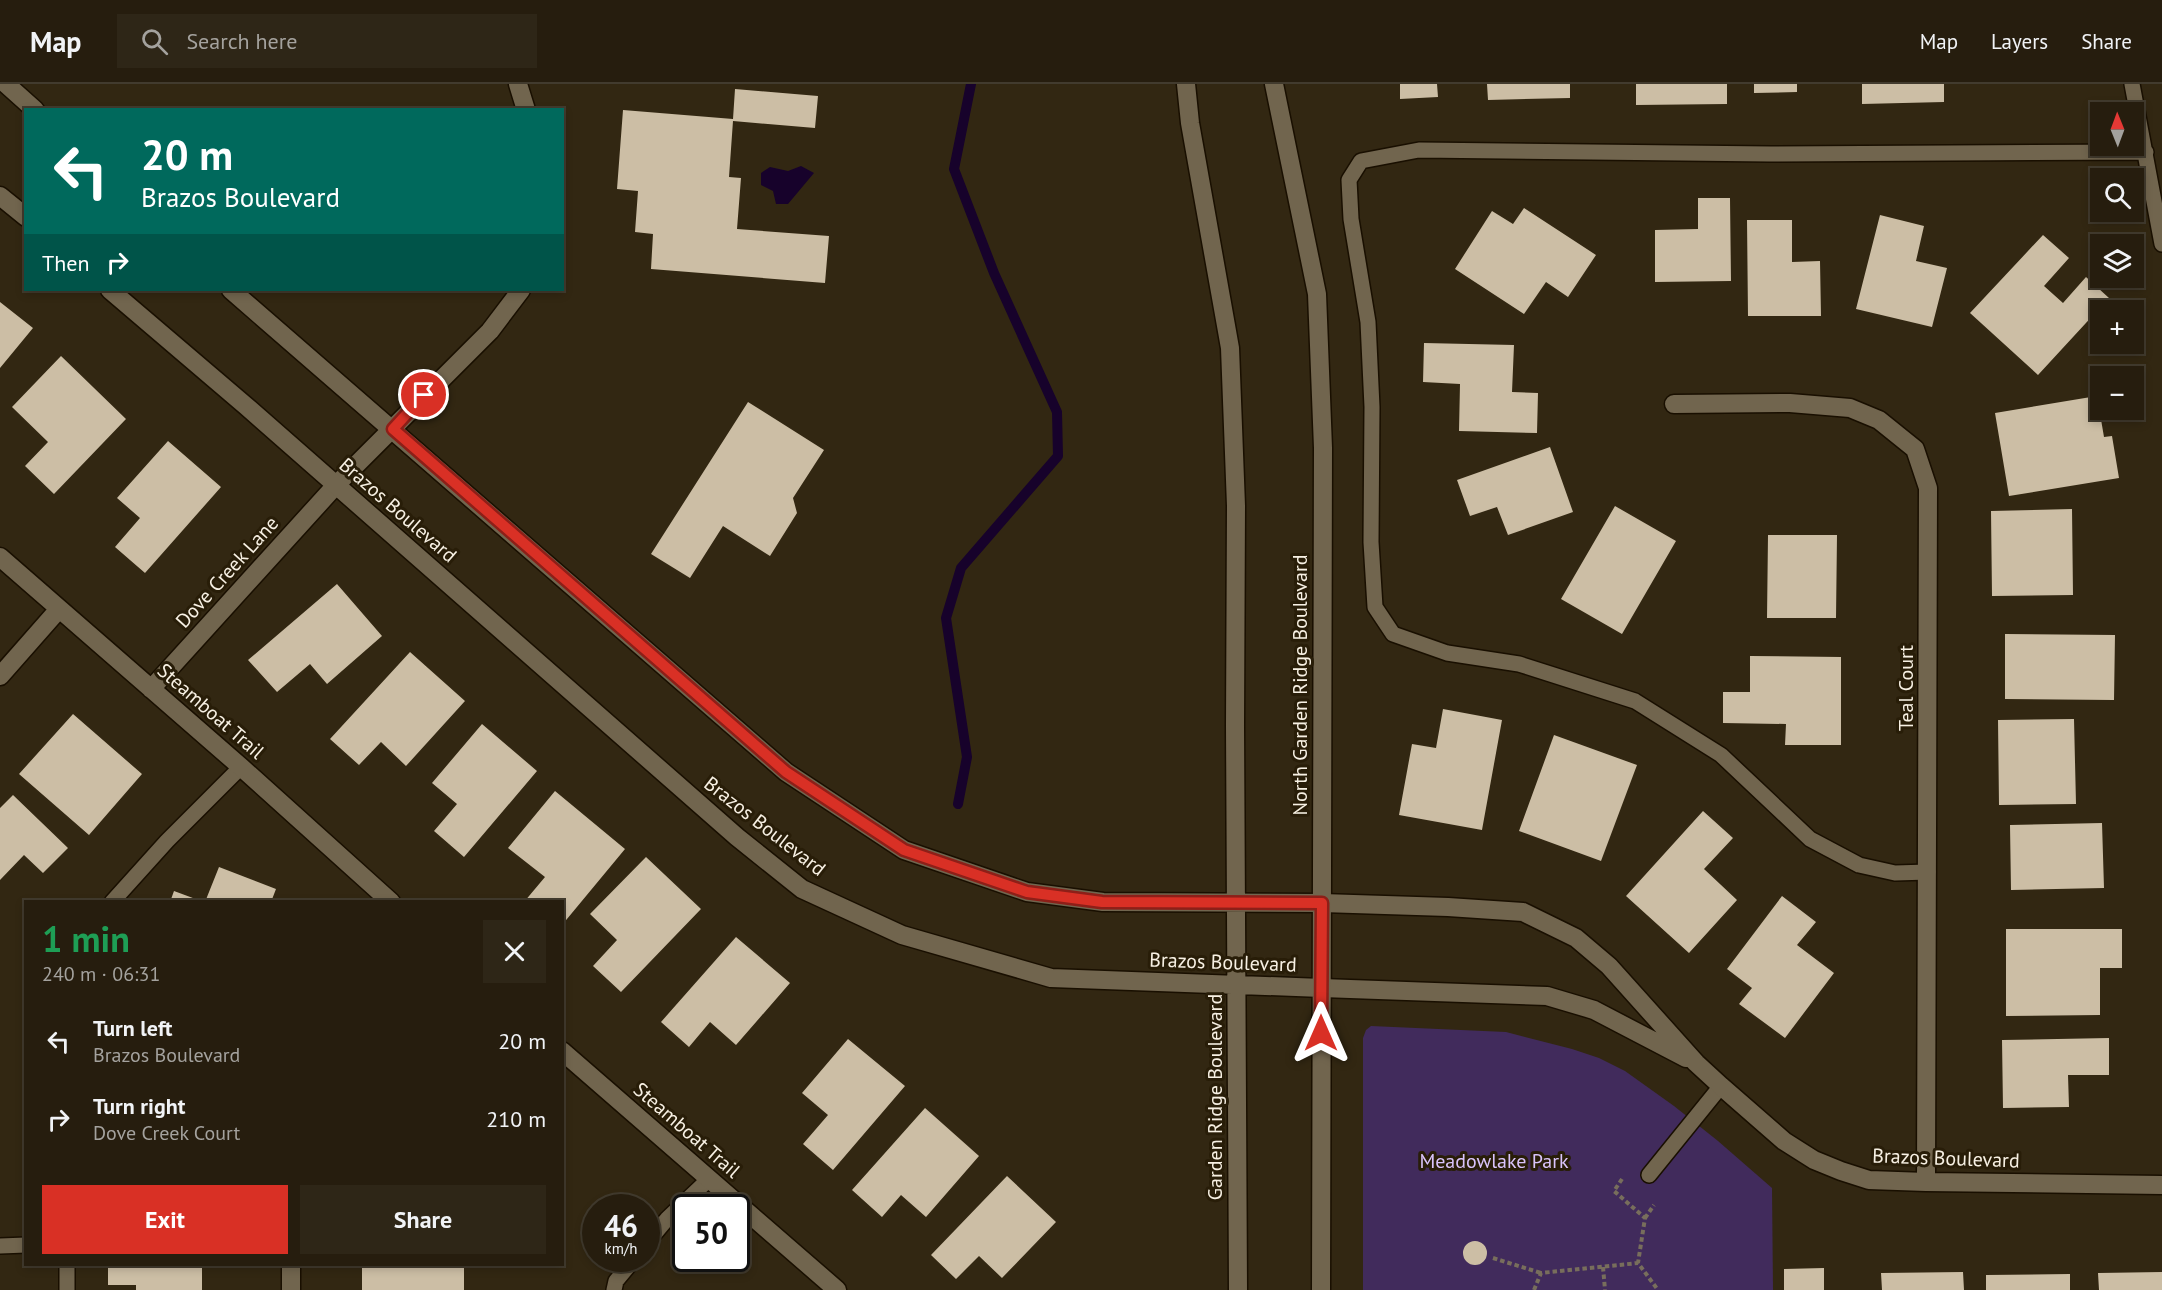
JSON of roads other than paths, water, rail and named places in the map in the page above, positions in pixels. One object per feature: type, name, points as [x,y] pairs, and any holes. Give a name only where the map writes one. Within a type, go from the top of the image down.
[{"type":"main road","points":[[6,84],[33,108]]},
{"type":"main road","points":[[518,84],[525,108]]},
{"type":"main road","points":[[1186,84],[1190,123],[1230,348],[1236,506],[1237,903]]},
{"type":"main road","name":"North Garden Ridge Boulevard","points":[[1274,84],[1317,294],[1323,448],[1321,1290]]},
{"type":"main road","points":[[0,196],[24,216]]},
{"type":"main road","name":"Brazos Boulevard","points":[[111,291],[737,837],[802,889],[902,935],[1051,978],[1547,996],[1594,1010],[1696,1063]]},
{"type":"main road","name":"Brazos Boulevard","points":[[232,291],[786,772],[904,850],[1027,892],[1102,902],[1322,903],[1523,912],[1576,938],[1609,966],[1696,1063],[1784,1141],[1814,1160],[1869,1180],[2162,1185]]},
{"type":"main road","name":"Dove Creek Lane","points":[[151,689],[336,485],[490,331],[520,291]]},
{"type":"main road","name":"Teal Court","points":[[1674,404],[1790,403],[1850,408],[1879,420],[1915,449],[1928,488],[1930,525],[1926,1182]]},
{"type":"main road","name":"Steamboat Trail","points":[[0,557],[242,768],[389,900]]},
{"type":"main road","points":[[0,676],[59,609]]},
{"type":"main road","name":"Garden Ridge Boulevard","points":[[1237,903],[1238,1290]]},
{"type":"main road","name":"Steamboat Trail","points":[[564,1053],[837,1290]]},
{"type":"main road","points":[[291,1266],[291,1290]]},
{"type":"lane","points":[[2132,84],[2162,244]]},
{"type":"lane","points":[[1928,872],[1895,873],[1859,865],[1810,838],[1721,755],[1635,701],[1519,664],[1447,653],[1393,634],[1375,607],[1371,542],[1372,407],[1368,322],[1351,219],[1349,180],[1361,161],[1419,150],[1770,154],[2145,152]]},
{"type":"lane","points":[[114,900],[167,842],[242,768]]},
{"type":"lane","points":[[1649,1175],[1721,1086]]},
{"type":"lane","points":[[660,1227],[709,1179]]},
{"type":"lane","points":[[0,1246],[24,1245]]},
{"type":"lane","points":[[67,1266],[67,1290]]},
{"type":"lane","points":[[614,1290],[616,1281],[623,1272]]},
{"type":"waterway","points":[[958,804],[967,757],[946,618],[961,568],[1058,456],[1057,412],[994,273],[954,169],[971,84]]},
{"type":"park label","name":"Meadowlake Park","points":[[1494,1161]]}]
